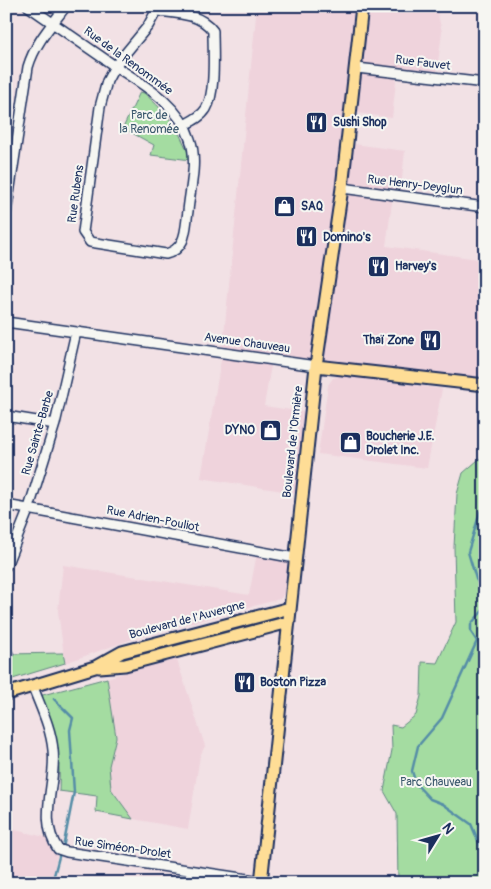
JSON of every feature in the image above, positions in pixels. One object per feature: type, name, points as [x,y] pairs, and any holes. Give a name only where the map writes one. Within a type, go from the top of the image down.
[{"type":"main road","name":"Boulevard de l'Ormière","points":[[262,882],[316,366],[342,188],[357,68],[362,6]]},
{"type":"main road","name":"Avenue Chauveau","points":[[316,366],[485,385]]},
{"type":"main road","name":"Boulevard de l'Auvergne","points":[[6,694],[95,667],[122,652],[290,608]]},
{"type":"main road","name":"Boulevard de l'Auvergne","points":[[95,667],[125,665],[289,622]]},
{"type":"street","name":"Rue de la Renommée","points":[[28,6],[163,100],[184,125]]},
{"type":"street","points":[[6,214],[28,67],[32,53],[66,6]]},
{"type":"street","points":[[158,8],[202,20],[213,31],[211,88],[207,107],[202,115],[184,125]]},
{"type":"street","name":"Rue Rubens","points":[[158,8],[115,66],[107,81],[100,107],[84,224],[85,238],[90,242],[166,254],[177,250],[182,245],[193,171],[191,140],[184,125]]},
{"type":"street","name":"Rue Fauvet","points":[[357,68],[485,84]]},
{"type":"street","name":"Rue Henry-Deyglun","points":[[342,188],[485,206]]},
{"type":"street","name":"Avenue Chauveau","points":[[6,322],[316,366]]},
{"type":"street","name":"Rue Sainte-Barbe","points":[[6,566],[29,508],[55,424],[76,332]]},
{"type":"street","points":[[6,416],[55,424]]},
{"type":"street","name":"Rue Adrien-Pouliot","points":[[6,504],[295,558]]},
{"type":"street","name":"Rue Siméon-Drolet","points":[[33,687],[51,736],[54,752],[48,828],[62,850],[262,882]]},
{"type":"shaded area","points":[[257,6],[436,6],[442,32],[436,78],[397,72],[392,118],[351,112],[347,143],[405,151],[400,197],[393,195],[386,246],[485,260],[485,385],[272,360],[264,406],[311,413],[301,494],[201,478],[222,354]]},
{"type":"shaded area","points":[[341,375],[442,389],[427,468],[318,454],[328,385],[333,378]]},
{"type":"shaded area","points":[[257,553],[289,559],[284,594],[280,599],[141,636],[65,663],[58,611],[63,565],[249,595]]},
{"type":"shaded area","points":[[176,657],[205,746],[200,756],[188,829],[133,819],[111,789],[109,766],[116,737],[107,678]]},
{"type":"shaded area","points":[[6,828],[45,837],[58,849],[52,883],[6,883]]},
{"type":"green space","name":"Parc de la Renomée","points":[[140,92],[153,101],[167,116],[182,140],[191,160],[151,155],[154,145],[123,128]]},
{"type":"green space","name":"Parc Chauveau","points":[[485,454],[485,883],[398,883],[397,814],[384,791],[392,750],[391,725],[401,727],[416,715],[421,696],[422,662],[437,663],[456,622],[454,547],[457,494],[463,473]]},
{"type":"green space","points":[[63,653],[65,663],[6,681],[8,654]]},
{"type":"green space","points":[[107,678],[116,737],[109,766],[111,789],[133,819],[96,812],[97,796],[59,791],[59,765],[55,742],[39,696]]},
{"type":"waterway","points":[[485,509],[480,512],[468,552],[476,579],[485,593]]},
{"type":"waterway","points":[[485,608],[471,624],[471,632],[477,641],[442,718],[418,746],[412,771],[416,784],[430,799],[443,804],[471,824],[485,857]]},
{"type":"waterway","points":[[54,699],[73,718],[70,730],[74,792],[63,848]]},
{"type":"waterway","points":[[52,883],[60,853]]},
{"type":"place","name":"Sushi Shop","points":[[317,122]]},
{"type":"place","name":"SAQ","points":[[285,206]]},
{"type":"place","name":"Domino's","points":[[307,237]]},
{"type":"place","name":"Harvey's","points":[[379,266]]},
{"type":"place","name":"Thaï Zone","points":[[430,340]]},
{"type":"place","name":"DYNO","points":[[271,430]]},
{"type":"place","name":"Boucherie J.E. Drolet Inc.","points":[[350,443]]},
{"type":"place","name":"Boston Pizza","points":[[244,682]]}]
